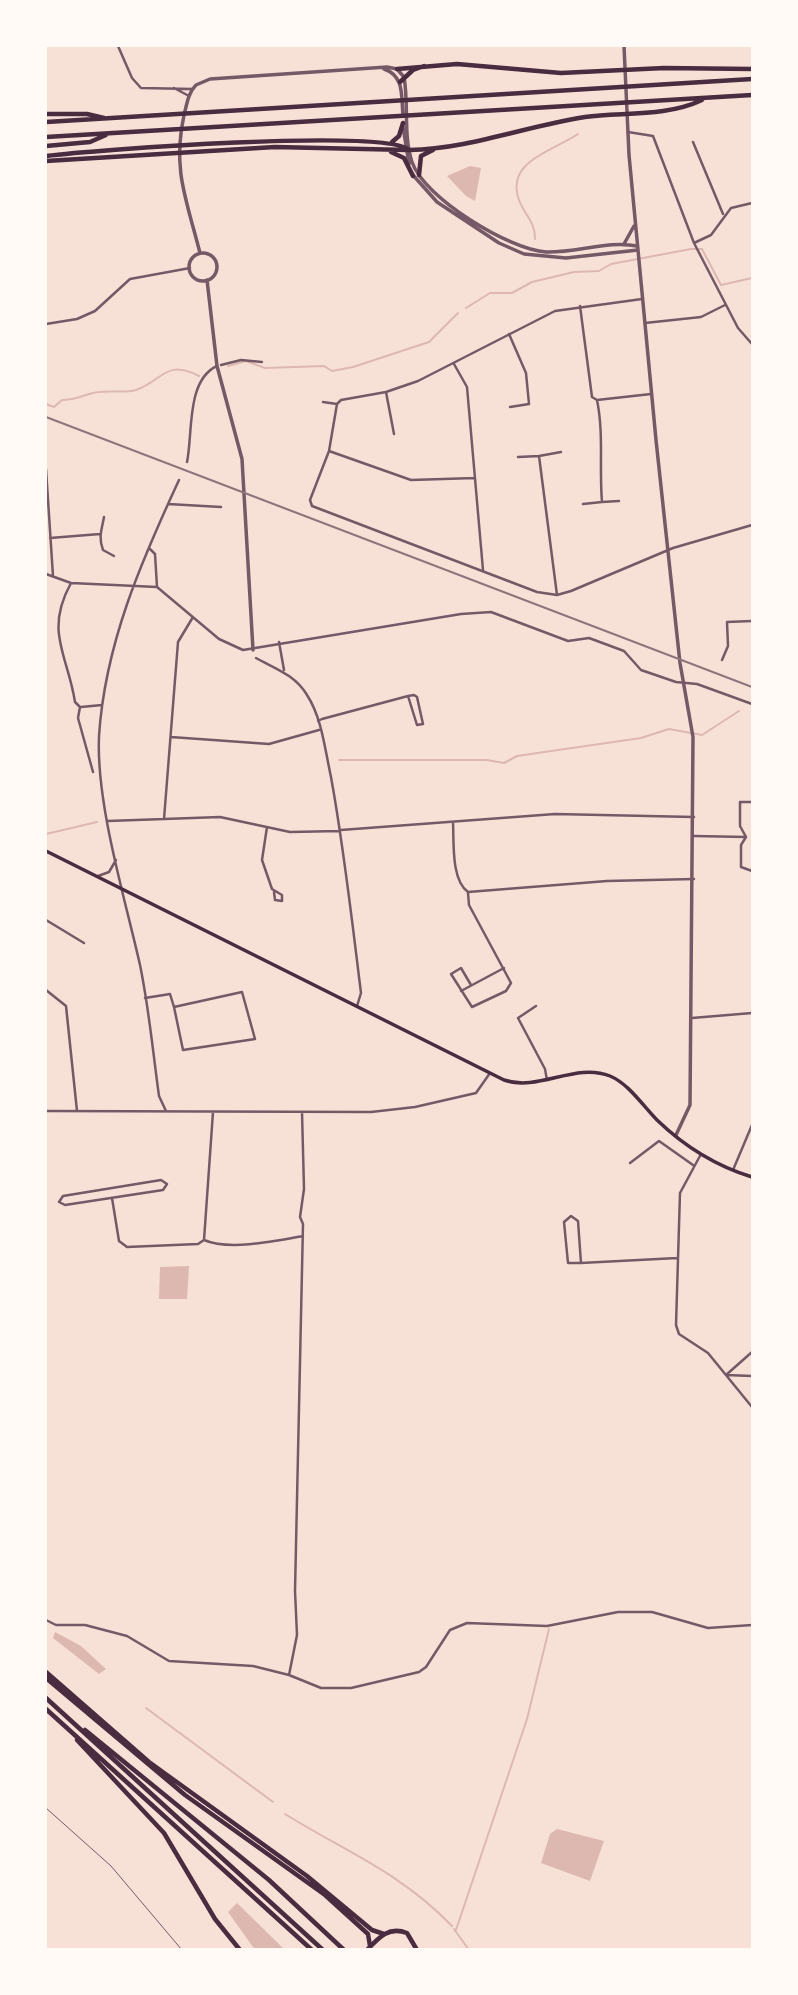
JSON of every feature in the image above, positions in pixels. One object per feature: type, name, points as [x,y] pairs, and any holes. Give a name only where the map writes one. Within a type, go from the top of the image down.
[{"type":"highway","points":[[397,69],[457,64],[543,72],[752,69]]},
{"type":"highway","points":[[402,79],[425,65]]},
{"type":"highway","points":[[46,122],[643,88],[752,79]]},
{"type":"highway","points":[[46,137],[607,106],[752,95]]},
{"type":"highway","points":[[416,176],[421,156],[438,149],[537,126],[608,115],[685,108],[706,98]]},
{"type":"highway","points":[[46,114],[87,114],[112,120]]},
{"type":"highway","points":[[391,143],[399,136],[403,123]]},
{"type":"highway","points":[[46,146],[90,142],[111,133]]},
{"type":"highway","points":[[185,150],[282,140],[391,143],[406,148]]},
{"type":"highway","points":[[46,159],[165,150],[300,146],[438,149]]},
{"type":"highway","points":[[380,149],[401,155],[416,176]]},
{"type":"highway","points":[[46,1672],[171,1779],[307,1876],[372,1930],[384,1934]]},
{"type":"highway","points":[[46,1678],[176,1788],[325,1895],[368,1934],[369,1948]]},
{"type":"highway","points":[[46,1698],[323,1950]]},
{"type":"highway","points":[[46,1709],[312,1950]]},
{"type":"highway","points":[[78,1727],[94,1734],[269,1880],[344,1950]]},
{"type":"highway","points":[[72,1733],[164,1833],[215,1919],[240,1950]]},
{"type":"highway","points":[[369,1948],[384,1934],[394,1930],[407,1933],[417,1950]]},
{"type":"main road","points":[[46,851],[490,1073],[517,1084],[580,1073],[612,1077],[701,1154],[719,1166],[752,1177]]},
{"type":"street","points":[[118,46],[132,78],[139,87],[151,91],[192,89]]},
{"type":"street","points":[[624,46],[628,132],[651,394],[684,683],[693,734],[694,879],[690,1105],[676,1135]]},
{"type":"street","points":[[380,68],[402,79]]},
{"type":"street","points":[[200,253],[178,157],[189,96],[200,82],[210,79],[397,69],[402,79],[406,148]]},
{"type":"street","points":[[402,79],[406,148],[416,176],[437,202],[499,243],[524,254],[558,258],[637,248]]},
{"type":"street","points":[[174,88],[189,96]]},
{"type":"street","points":[[628,132],[653,136],[694,243],[738,328],[752,344]]},
{"type":"street","points":[[694,142],[723,214]]},
{"type":"street","points":[[416,176],[451,205],[493,232],[525,248],[547,252],[623,245],[637,248]]},
{"type":"street","points":[[694,243],[711,235],[723,214],[738,204],[752,203]]},
{"type":"street","points":[[623,245],[630,236],[635,220]]},
{"type":"street","points":[[200,253],[211,255],[217,265],[216,273],[207,280],[195,278],[190,268],[193,258],[200,253]]},
{"type":"street","points":[[46,324],[77,319],[95,311],[130,279],[190,268]]},
{"type":"street","points":[[207,280],[219,365],[238,438],[244,486],[253,650]]},
{"type":"street","points":[[642,299],[555,311],[454,364],[386,392],[341,400],[337,404],[329,451],[310,505],[537,593],[557,595],[668,551],[752,525]]},
{"type":"street","points":[[645,323],[701,317],[725,305]]},
{"type":"street","points":[[580,306],[590,392],[597,400],[602,440],[598,468],[602,502]]},
{"type":"street","points":[[509,334],[526,373],[530,404],[510,407]]},
{"type":"street","points":[[187,462],[196,397],[204,375],[219,365],[241,360],[262,362]]},
{"type":"street","points":[[454,364],[467,387],[483,572]]},
{"type":"street","points":[[386,392],[394,434]]},
{"type":"street","points":[[597,400],[651,394]]},
{"type":"street","points":[[323,402],[337,404]]},
{"type":"street","points":[[329,451],[411,480],[476,478]]},
{"type":"street","points":[[518,457],[561,452]]},
{"type":"street","points":[[539,456],[557,595]]},
{"type":"street","points":[[46,469],[53,576]]},
{"type":"street","points":[[166,1111],[159,1097],[145,999],[108,821],[102,786],[99,739],[112,650],[134,584],[179,480]]},
{"type":"street","points":[[583,504],[619,501]]},
{"type":"street","points":[[168,504],[221,507]]},
{"type":"street","points":[[104,517],[100,534],[103,550],[114,556]]},
{"type":"street","points":[[50,538],[100,534]]},
{"type":"street","points":[[150,549],[155,554],[157,587]]},
{"type":"street","points":[[46,574],[71,583],[157,587],[233,648],[253,650],[279,642],[484,612],[568,641],[589,638],[624,651],[641,670],[684,683],[697,684],[752,704]]},
{"type":"street","points":[[71,583],[58,621],[58,643],[72,681],[75,702],[80,707]]},
{"type":"street","points":[[164,819],[178,642],[193,617]]},
{"type":"street","points":[[722,660],[728,646],[727,622],[752,621]]},
{"type":"street","points":[[279,642],[284,671]]},
{"type":"street","points":[[256,658],[284,671],[307,695],[318,721],[340,831],[361,993],[358,1006]]},
{"type":"street","points":[[318,721],[408,696],[417,697],[424,724],[417,725],[408,696]]},
{"type":"street","points":[[80,707],[102,705]]},
{"type":"street","points":[[80,707],[78,718],[93,772]]},
{"type":"street","points":[[171,737],[272,744],[320,730]]},
{"type":"street","points":[[746,837],[740,826],[740,802],[752,802]]},
{"type":"street","points":[[108,821],[220,817],[290,832],[340,831],[555,814],[694,817]]},
{"type":"street","points":[[453,822],[457,871],[464,889],[468,892],[607,881],[694,879]]},
{"type":"street","points":[[267,827],[262,860],[274,892]]},
{"type":"street","points":[[694,836],[746,837]]},
{"type":"street","points":[[746,837],[741,845],[741,867],[752,871]]},
{"type":"street","points":[[97,876],[112,870],[116,856]]},
{"type":"street","points":[[468,892],[468,902],[511,986],[488,1001],[472,1007],[451,974],[461,968],[471,985]]},
{"type":"street","points":[[46,920],[84,943]]},
{"type":"street","points":[[461,991],[504,968]]},
{"type":"street","points":[[46,990],[66,1006],[77,1111]]},
{"type":"street","points":[[145,999],[170,994],[183,1050],[255,1039],[242,992],[174,1007]]},
{"type":"street","points":[[536,1006],[519,1016],[518,1021],[545,1069],[547,1080]]},
{"type":"street","points":[[692,1018],[752,1013]]},
{"type":"street","points":[[46,1111],[377,1112],[415,1107],[476,1093],[490,1073]]},
{"type":"street","points":[[204,1240],[213,1111]]},
{"type":"street","points":[[289,1675],[297,1635],[295,1591],[303,1236],[300,1217],[304,1189],[302,1112]]},
{"type":"street","points":[[732,1171],[752,1125]]},
{"type":"street","points":[[630,1163],[659,1141],[693,1164]]},
{"type":"street","points":[[701,1154],[693,1164],[680,1193],[677,1330],[704,1349],[752,1407]]},
{"type":"street","points":[[161,1180],[167,1184],[163,1189],[112,1198],[65,1205],[59,1202],[61,1196],[161,1180]]},
{"type":"street","points":[[112,1198],[119,1241],[127,1247],[198,1244],[204,1240]]},
{"type":"street","points":[[581,1263],[578,1221],[573,1216],[568,1217],[564,1222],[568,1264],[677,1258]]},
{"type":"street","points":[[204,1240],[213,1244],[264,1243],[303,1236]]},
{"type":"street","points":[[726,1375],[752,1352]]},
{"type":"street","points":[[726,1375],[752,1376]]},
{"type":"street","points":[[46,1619],[56,1625],[85,1625],[127,1636],[169,1661],[194,1664],[224,1662],[289,1675],[309,1685],[337,1690],[426,1668],[450,1630],[467,1623],[534,1627],[618,1612],[642,1612],[669,1615],[708,1628],[752,1625]]},
{"type":"lane","points":[[46,1808],[111,1866],[182,1950]]},
{"type":"shaded area","points":[[470,166],[481,168],[475,201],[466,196],[447,176]]},
{"type":"shaded area","points":[[189,1266],[187,1299],[159,1299],[160,1267]]},
{"type":"shaded area","points":[[55,1632],[81,1646],[106,1669],[99,1674],[53,1638]]},
{"type":"shaded area","points":[[557,1829],[604,1841],[590,1881],[541,1863],[550,1834]]},
{"type":"shaded area","points":[[237,1903],[284,1949],[253,1947],[228,1912]]},
{"type":"waterway","points":[[535,239],[532,223],[519,200],[516,187],[519,176],[525,166],[534,159],[578,134]]},
{"type":"waterway","points":[[466,308],[490,293],[512,293],[532,282],[574,272],[599,271],[611,264],[691,249],[702,249],[721,285],[752,278]]},
{"type":"waterway","points":[[228,366],[246,361],[265,368],[324,366],[332,371],[353,367],[429,342],[458,313]]},
{"type":"waterway","points":[[46,404],[54,407],[62,400],[98,392],[136,390],[172,370],[188,371],[199,376]]},
{"type":"waterway","points":[[339,760],[487,760],[504,763],[517,756],[641,738],[669,729],[702,735],[739,711]]},
{"type":"waterway","points":[[46,834],[97,822]]},
{"type":"waterway","points":[[456,1930],[527,1719],[549,1629]]},
{"type":"waterway","points":[[146,1708],[273,1802]]},
{"type":"waterway","points":[[285,1814],[413,1891],[452,1926]]},
{"type":"waterway","points":[[454,1929],[469,1950]]},
{"type":"railway","points":[[46,417],[752,687]]}]
